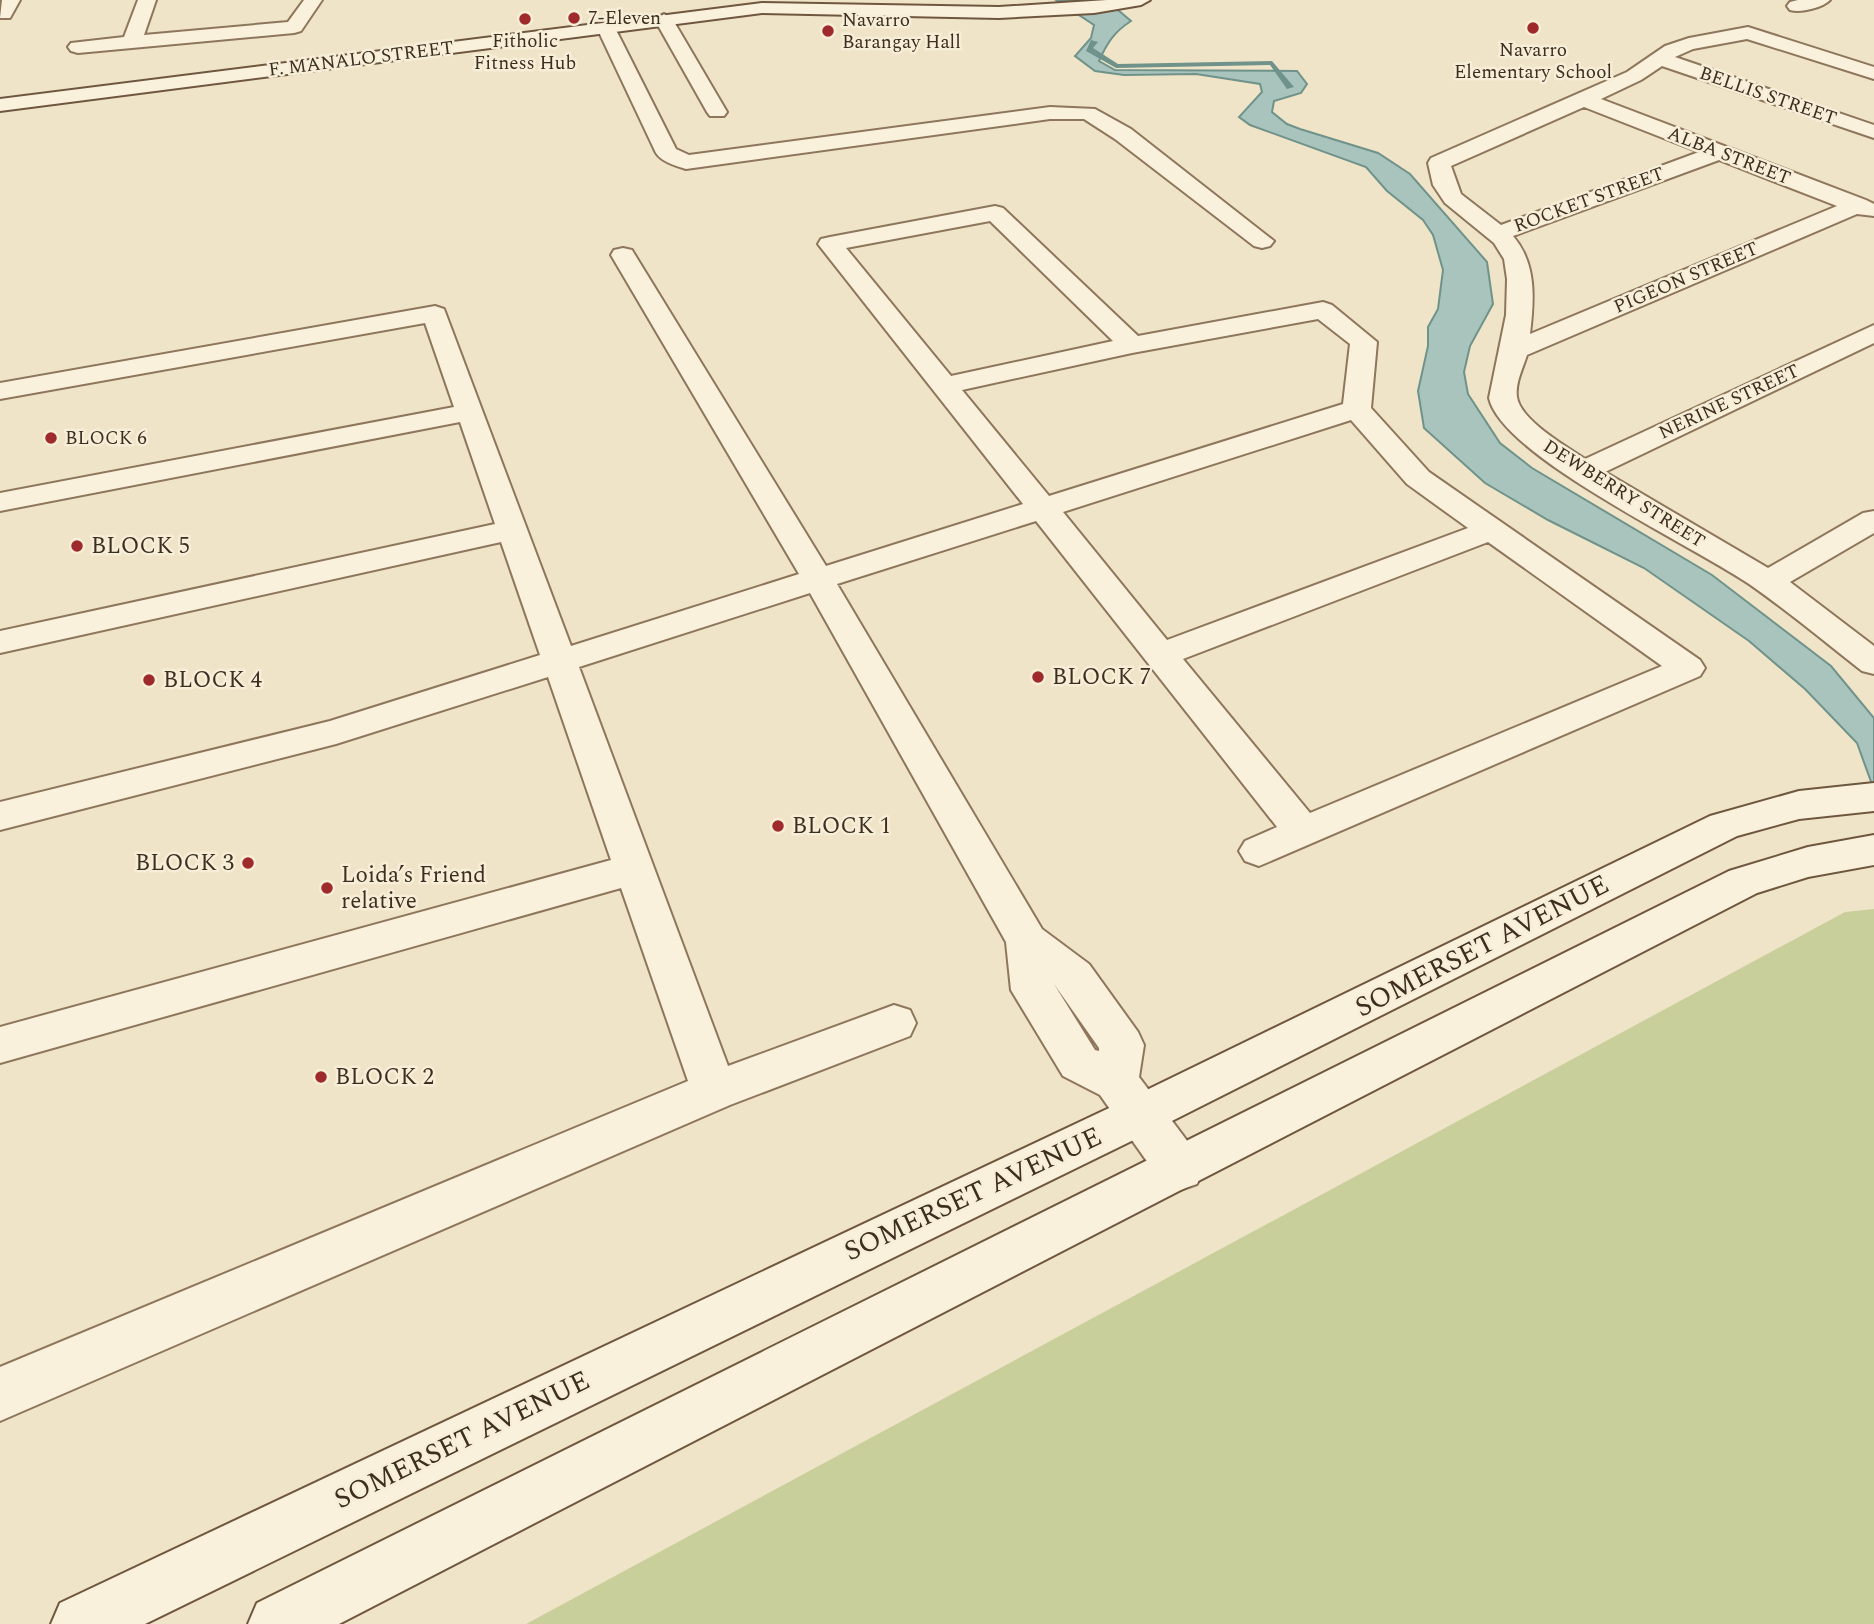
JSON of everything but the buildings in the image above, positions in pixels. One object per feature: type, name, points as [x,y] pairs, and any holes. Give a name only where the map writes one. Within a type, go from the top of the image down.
[{"type":"street","points":[[132,42],[147,0]]},
{"type":"street","points":[[78,47],[294,27],[313,0]]},
{"type":"street","points":[[1796,6],[1821,0]]},
{"type":"street","name":"F. MANALO STREET","points":[[0,105],[817,3],[1006,14],[1064,11],[1133,2]]},
{"type":"street","points":[[664,20],[717,112]]},
{"type":"street","points":[[606,28],[667,153],[686,162],[1037,115],[1088,113],[1123,134],[1262,241]]},
{"type":"street","name":"DEWBERRY STREET","points":[[1874,73],[1748,33],[1689,44],[1672,50],[1634,76],[1584,100],[1439,163],[1445,188],[1464,211],[1497,234],[1516,257],[1521,284],[1515,350],[1503,387],[1505,405],[1516,421],[1538,441],[1584,471],[1767,582],[1874,663]]},
{"type":"street","name":"BELLIS STREET","points":[[1662,59],[1874,132]]},
{"type":"street","name":"ALBA STREET","points":[[1584,100],[1866,209]]},
{"type":"street","name":"ROCKET STREET","points":[[1497,234],[1719,152]]},
{"type":"street","name":"PIGEON STREET","points":[[1515,350],[1866,209]]},
{"type":"street","points":[[1132,345],[995,213],[830,244],[942,386],[1163,654],[1303,832]]},
{"type":"street","points":[[623,255],[819,581],[1027,941],[1033,990],[1040,1002],[1079,1063],[1128,1098],[1180,1169]]},
{"type":"street","points":[[942,386],[1132,345],[1323,310],[1364,342],[1357,409],[1418,478],[1688,668],[1259,851]]},
{"type":"street","points":[[0,391],[435,314],[714,1091]]},
{"type":"street","name":"NERINE STREET","points":[[1584,471],[1874,333]]},
{"type":"street","points":[[0,816],[336,732],[1357,409]]},
{"type":"street","points":[[0,502],[470,412]]},
{"type":"street","points":[[1767,582],[1874,520]]},
{"type":"street","points":[[0,642],[512,530]]},
{"type":"street","points":[[1163,654],[1491,530]]},
{"type":"street","name":"SOMERSET AVENUE","points":[[81,1624],[1128,1098],[1724,826],[1799,805],[1863,798]]},
{"type":"street","points":[[278,1624],[1744,882],[1827,855],[1874,850]]},
{"type":"street","points":[[0,1045],[634,869]]},
{"type":"street","points":[[0,1394],[714,1091],[894,1023]]},
{"type":"green space","points":[[1874,909],[1874,1624],[526,1624],[1845,912]]},
{"type":"water","points":[[1056,0],[1106,0],[1131,21],[1112,38],[1099,61],[1115,70],[1297,71],[1307,84],[1301,93],[1274,101],[1272,112],[1287,124],[1378,153],[1410,174],[1487,262],[1493,304],[1470,346],[1464,372],[1468,394],[1500,443],[1532,468],[1712,575],[1831,666],[1874,718],[1874,790],[1857,743],[1805,689],[1749,641],[1644,568],[1548,520],[1485,483],[1424,428],[1418,391],[1428,346],[1428,327],[1438,309],[1443,270],[1433,235],[1423,220],[1387,191],[1366,167],[1250,125],[1239,117],[1262,92],[1260,84],[1196,74],[1124,75],[1095,71],[1075,56],[1091,38],[1094,25]]},
{"type":"waterway","points":[[1094,42],[1089,49],[1116,66],[1272,63],[1290,87]]},
{"type":"place","name":"7-Eleven","points":[[574,18]]},
{"type":"place","name":"Fitholic Fitness Hub","points":[[525,19]]},
{"type":"place","name":"Navarro Elementary School","points":[[1533,28]]},
{"type":"place","name":"Navarro Barangay Hall","points":[[828,31]]},
{"type":"place","name":"BLOCK 6","points":[[51,438]]},
{"type":"place","name":"BLOCK 5","points":[[77,546]]},
{"type":"place","name":"BLOCK 7","points":[[1038,677]]},
{"type":"place","name":"BLOCK 4","points":[[149,680]]},
{"type":"place","name":"BLOCK 1","points":[[778,826]]},
{"type":"place","name":"BLOCK 3","points":[[248,863]]},
{"type":"place","name":"Loida’s Friend relative","points":[[327,888]]},
{"type":"place","name":"BLOCK 2","points":[[321,1077]]}]
